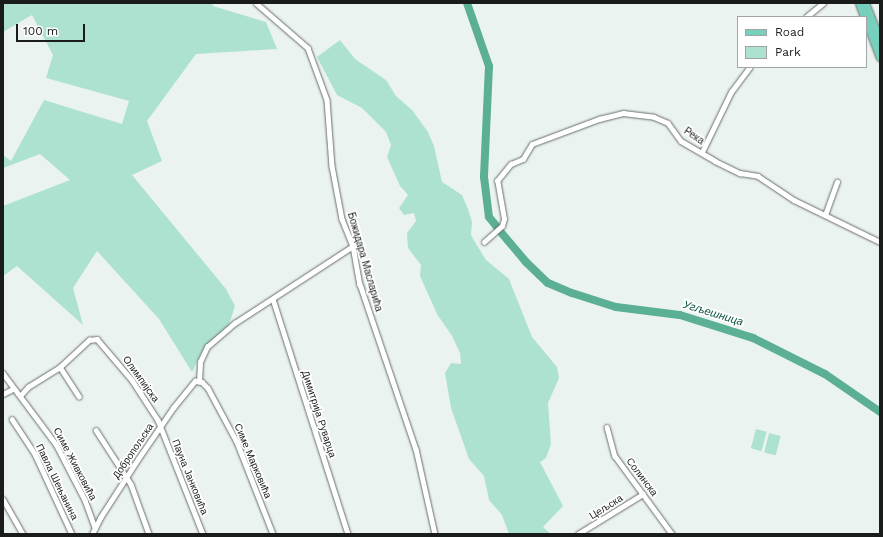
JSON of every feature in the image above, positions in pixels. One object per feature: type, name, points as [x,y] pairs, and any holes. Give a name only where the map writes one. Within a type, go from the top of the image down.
[{"type":"main road","points":[[859,3],[864,16]]},
{"type":"main road","points":[[865,3],[880,40]]},
{"type":"main road","points":[[867,24],[880,57]]},
{"type":"street","name":"Божидара Масларића","points":[[256,3],[264,12],[308,48],[327,100],[332,166],[342,219],[352,246],[360,284],[416,449],[435,534]]},
{"type":"street","points":[[807,16],[823,3]]},
{"type":"street","points":[[702,152],[731,92],[749,68]]},
{"type":"street","name":"Река","points":[[484,242],[502,226],[504,219],[497,181],[511,164],[523,159],[532,144],[537,140],[569,131],[613,114],[637,114],[668,123],[681,141],[735,171],[758,176],[785,195],[880,242]]},
{"type":"street","points":[[825,215],[837,182]]},
{"type":"street","points":[[197,382],[200,362],[207,347],[235,323],[352,246]]},
{"type":"street","name":"Димитрија Руварца","points":[[273,299],[348,534]]},
{"type":"street","name":"Олимпијска","points":[[60,366],[89,340],[97,339],[103,344],[132,380],[161,426]]},
{"type":"street","points":[[20,396],[25,389],[60,366],[79,396]]},
{"type":"street","name":"Симе Живковића","points":[[3,373],[56,444],[85,500],[94,532]]},
{"type":"street","name":"Добропољска","points":[[94,532],[127,476],[161,426],[197,382]]},
{"type":"street","name":"Симе Марковића","points":[[197,382],[208,388],[237,442],[273,534]]},
{"type":"street","points":[[3,394],[13,388]]},
{"type":"street","name":"Павла Шењанина","points":[[12,419],[35,454],[72,534]]},
{"type":"street","name":"Пауна Јанковића","points":[[161,426],[204,534]]},
{"type":"street","name":"Солинска","points":[[607,427],[615,456],[672,534]]},
{"type":"street","points":[[96,430],[127,476],[149,534]]},
{"type":"street","name":"Цељска","points":[[578,534],[644,494]]},
{"type":"street","points":[[3,500],[22,534]]},
{"type":"green space","points":[[3,3],[212,3],[213,6],[266,22],[277,49],[196,54],[147,121],[162,161],[132,175],[226,289],[235,306],[228,328],[204,347],[192,372],[159,319],[97,251],[73,288],[83,325],[17,266],[3,276],[3,206],[70,180],[40,154],[3,168],[3,155],[11,161],[44,100],[122,124],[129,101],[46,78],[53,55],[32,15],[3,32]]},
{"type":"green space","points":[[340,40],[355,59],[386,80],[396,96],[412,110],[428,132],[434,146],[442,182],[462,195],[468,209],[472,222],[471,235],[486,260],[509,279],[532,337],[557,367],[559,378],[548,403],[551,444],[546,458],[540,462],[563,506],[543,527],[551,534],[509,534],[502,515],[489,500],[484,476],[469,459],[451,408],[445,373],[451,363],[461,364],[460,353],[452,336],[437,314],[420,276],[421,265],[408,248],[407,233],[416,221],[414,213],[404,215],[399,208],[408,195],[400,186],[387,157],[391,145],[386,132],[362,108],[337,95],[317,57]]},
{"type":"green space","points":[[756,429],[767,432],[761,451],[751,448]]},
{"type":"green space","points":[[769,433],[781,436],[776,455],[764,452]]},
{"type":"waterway","name":"Угљешница","points":[[467,3],[489,66],[484,177],[489,217],[498,228]]},
{"type":"waterway","name":"Угљешница","points":[[499,230],[526,262],[548,283],[572,293],[616,307],[680,315],[753,338],[825,374],[880,412]]}]
